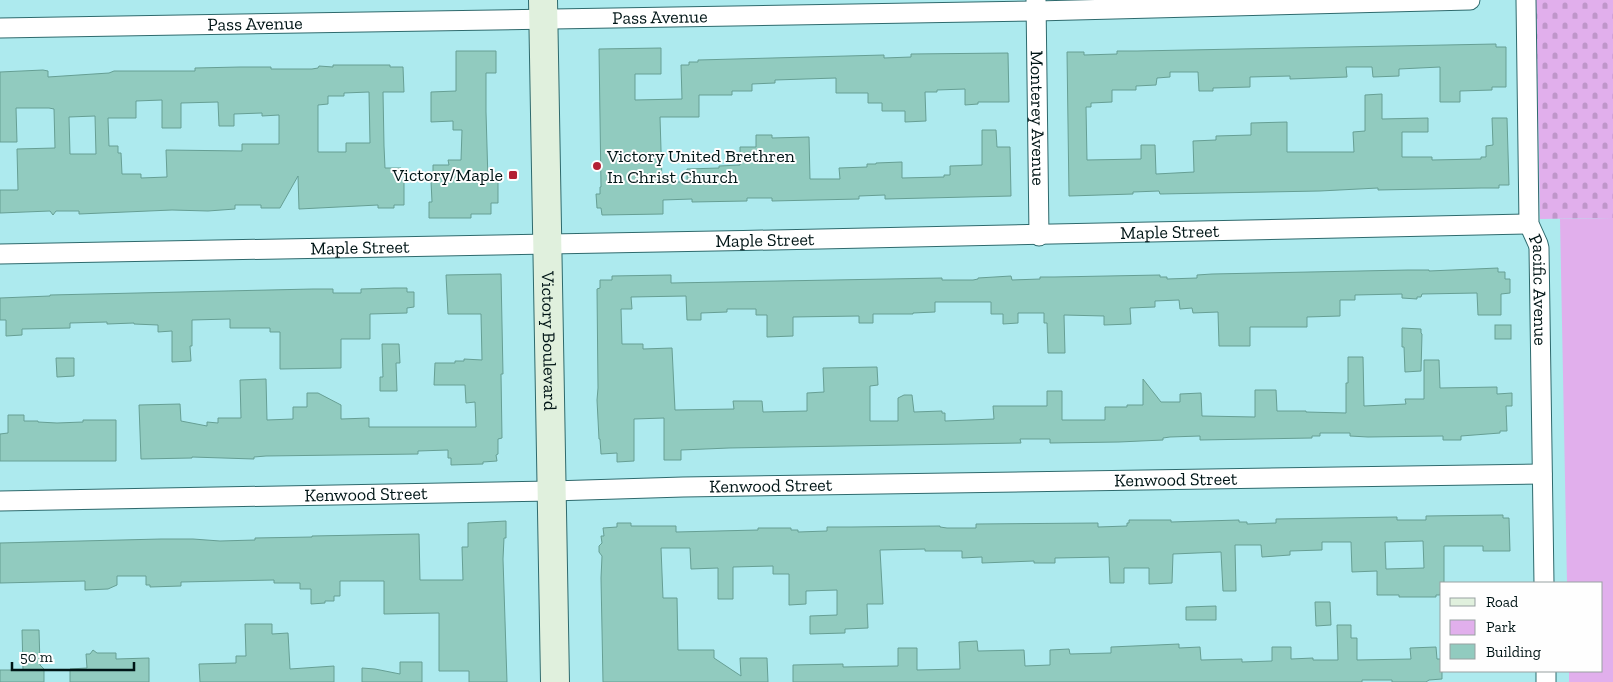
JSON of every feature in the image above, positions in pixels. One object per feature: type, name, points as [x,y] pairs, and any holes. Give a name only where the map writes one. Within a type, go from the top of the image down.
[{"type":"main road","name":"Victory Boulevard","points":[[543,10],[555,682]]},
{"type":"street","name":"Pass Avenue","points":[[0,28],[543,10],[669,16],[1036,5],[1470,0]]},
{"type":"street","name":"Pacific Avenue","points":[[1526,0],[1528,224],[1538,244],[1544,582]]},
{"type":"street","name":"Monterey Avenue","points":[[1036,5],[1040,236]]},
{"type":"street","name":"Maple Street","points":[[0,254],[1040,236],[1528,224]]},
{"type":"street","name":"Kenwood Street","points":[[0,501],[683,487],[1542,474]]},
{"type":"green space","points":[[1536,0],[1613,0],[1613,218],[1540,219]]},
{"type":"green space","points":[[1613,218],[1613,682],[1569,682],[1569,672],[1603,672],[1603,582],[1567,582],[1560,219]]},
{"type":"building","points":[[1496,44],[1496,47],[1506,47],[1506,87],[1492,87],[1492,90],[1460,91],[1460,102],[1440,102],[1440,67],[1399,69],[1399,76],[1373,77],[1372,67],[1346,67],[1347,77],[1290,79],[1290,76],[1250,77],[1250,87],[1213,88],[1213,91],[1199,91],[1198,72],[1170,72],[1170,77],[1157,78],[1156,85],[1136,86],[1136,90],[1112,90],[1112,102],[1091,103],[1091,107],[1086,107],[1087,160],[1141,159],[1141,145],[1155,145],[1156,174],[1194,172],[1193,141],[1216,140],[1216,136],[1251,135],[1251,123],[1287,122],[1287,152],[1354,152],[1353,132],[1365,131],[1365,95],[1382,94],[1382,119],[1428,118],[1428,132],[1402,132],[1402,157],[1432,157],[1432,160],[1481,159],[1481,157],[1486,157],[1486,146],[1493,145],[1492,118],[1507,118],[1509,185],[1499,185],[1499,188],[1378,190],[1378,188],[1160,194],[1159,191],[1133,192],[1133,194],[1069,196],[1067,52],[1084,52],[1084,55],[1117,54],[1117,51]]},
{"type":"building","points":[[661,48],[661,74],[635,74],[635,100],[682,99],[681,65],[689,65],[689,62],[698,62],[698,60],[884,55],[884,58],[911,57],[911,54],[1008,53],[1009,102],[978,102],[978,104],[965,105],[965,89],[925,92],[926,121],[905,122],[905,111],[882,111],[882,103],[868,103],[868,93],[836,93],[836,78],[775,80],[775,83],[752,84],[752,91],[732,91],[732,95],[699,95],[699,117],[660,117],[662,182],[687,182],[687,169],[740,165],[740,147],[756,147],[756,135],[772,135],[772,138],[809,137],[810,179],[840,179],[839,168],[867,167],[867,164],[902,162],[902,178],[944,177],[944,175],[950,175],[950,166],[982,165],[982,130],[996,130],[997,147],[1010,147],[1011,196],[885,199],[885,195],[859,196],[859,199],[772,201],[772,198],[747,198],[747,201],[692,202],[692,199],[663,200],[663,214],[602,215],[601,208],[597,208],[596,194],[600,194],[601,187],[599,49]]},
{"type":"building","points":[[456,51],[496,51],[496,73],[486,73],[486,112],[488,181],[498,181],[498,203],[491,203],[491,214],[471,214],[471,218],[429,218],[429,202],[432,202],[431,181],[433,181],[433,165],[449,165],[448,160],[461,160],[462,130],[453,130],[453,121],[431,122],[431,92],[456,91]]},
{"type":"building","points":[[333,65],[390,65],[390,67],[403,67],[404,92],[383,92],[385,168],[401,168],[401,180],[404,180],[404,205],[394,205],[394,208],[378,208],[378,205],[299,209],[298,176],[280,208],[261,208],[261,205],[235,205],[235,209],[208,211],[172,210],[79,214],[79,211],[56,211],[53,215],[50,211],[0,213],[0,190],[18,190],[17,149],[55,148],[54,109],[49,108],[16,108],[17,142],[0,142],[0,72],[43,70],[48,71],[48,77],[109,73],[114,71],[195,71],[195,68],[271,67],[271,69],[312,69],[319,66],[333,67]],"holes":[[[369,92],[370,143],[346,143],[346,152],[318,152],[318,105],[328,104],[328,96],[344,96],[344,93]],[[162,100],[162,128],[181,128],[181,103],[218,102],[219,126],[234,126],[234,114],[262,113],[262,116],[279,115],[279,144],[242,144],[242,151],[166,150],[167,177],[141,178],[141,174],[122,174],[121,153],[118,153],[118,146],[109,146],[108,118],[136,118],[136,101]],[[95,116],[96,154],[70,154],[69,117]]]},
{"type":"building","points":[[1498,268],[1498,272],[1505,272],[1505,279],[1510,279],[1510,293],[1501,294],[1501,315],[1478,315],[1477,293],[1422,294],[1417,299],[1402,298],[1402,294],[1355,295],[1355,300],[1340,300],[1340,316],[1307,317],[1307,327],[1250,327],[1250,346],[1219,346],[1218,312],[1193,313],[1192,308],[1180,309],[1179,300],[1155,301],[1155,307],[1130,308],[1131,324],[1104,325],[1104,316],[1064,315],[1065,353],[1048,353],[1047,323],[1044,323],[1044,313],[1018,313],[1018,323],[1003,324],[1003,314],[991,314],[991,302],[935,302],[935,312],[873,314],[873,323],[859,323],[859,316],[793,317],[793,336],[767,337],[767,315],[756,315],[756,309],[727,309],[727,312],[701,313],[701,320],[687,320],[686,296],[631,297],[632,309],[621,309],[622,344],[643,344],[643,349],[672,348],[675,410],[734,409],[733,401],[762,401],[763,412],[807,411],[807,393],[824,392],[823,368],[877,367],[878,385],[870,386],[870,421],[898,421],[898,398],[904,395],[912,395],[914,412],[942,411],[942,413],[945,413],[945,421],[994,419],[993,406],[1047,406],[1047,391],[1062,391],[1062,420],[1105,420],[1105,407],[1143,405],[1143,379],[1161,402],[1180,402],[1180,394],[1201,393],[1202,416],[1255,417],[1255,390],[1276,390],[1277,411],[1346,413],[1348,357],[1363,357],[1364,406],[1406,404],[1405,399],[1424,399],[1424,360],[1439,360],[1440,388],[1497,387],[1497,394],[1512,393],[1512,406],[1506,406],[1507,431],[1500,431],[1500,433],[1461,436],[1461,440],[1443,440],[1443,436],[1368,437],[1350,436],[1350,433],[1320,433],[1320,436],[1312,436],[1312,438],[1200,440],[1200,436],[1170,437],[1163,438],[1163,440],[1050,443],[1050,439],[1020,439],[1021,443],[729,448],[681,450],[681,460],[664,460],[664,418],[634,419],[634,461],[617,462],[617,453],[601,454],[597,400],[597,289],[600,288],[600,280],[612,280],[612,276],[671,275],[671,283],[942,278],[942,280],[973,280],[1011,276],[1012,280],[1040,279],[1040,277],[1160,275],[1160,277],[1167,277],[1167,279],[1197,278],[1197,275],[1212,274],[1429,271]]},
{"type":"building","points":[[501,274],[502,438],[498,439],[497,461],[483,462],[483,464],[451,465],[451,458],[448,458],[448,450],[418,451],[418,454],[266,456],[254,457],[254,459],[192,457],[141,459],[139,405],[180,404],[181,421],[207,426],[207,422],[218,423],[218,418],[241,418],[240,380],[266,379],[267,420],[293,419],[293,407],[307,407],[307,393],[318,393],[341,405],[341,419],[369,418],[369,427],[476,427],[475,402],[466,403],[465,385],[434,385],[435,363],[455,363],[455,361],[464,361],[464,359],[482,360],[481,314],[448,314],[446,275]]},
{"type":"building","points":[[407,288],[407,292],[414,292],[414,307],[407,308],[407,313],[370,314],[370,339],[341,339],[341,368],[280,369],[280,332],[270,332],[270,328],[230,328],[230,319],[192,320],[191,361],[172,362],[172,331],[158,332],[158,325],[134,323],[107,324],[107,322],[70,323],[70,328],[22,329],[22,335],[6,336],[6,320],[0,320],[0,298],[50,295],[313,289],[333,289],[333,293],[361,293],[361,289]]},
{"type":"building","points":[[1495,325],[1511,325],[1511,339],[1495,339]]},
{"type":"building","points":[[1402,328],[1421,329],[1421,371],[1405,372]]},
{"type":"building","points":[[382,344],[399,344],[400,363],[396,363],[397,391],[380,391],[380,377],[383,377]]},
{"type":"building","points":[[56,358],[74,358],[74,376],[57,377]]},
{"type":"building","points":[[8,415],[24,415],[24,421],[57,423],[83,422],[83,420],[116,420],[116,461],[0,461],[0,434],[8,433]]},
{"type":"building","points":[[1503,515],[1503,518],[1509,518],[1510,551],[1483,551],[1483,546],[1444,546],[1444,582],[1440,582],[1440,595],[1436,595],[1436,597],[1399,597],[1399,595],[1377,595],[1377,571],[1352,572],[1351,542],[1322,542],[1322,550],[1290,551],[1290,555],[1262,557],[1261,545],[1235,545],[1236,591],[1223,591],[1221,552],[1173,554],[1172,583],[1149,584],[1149,568],[1124,568],[1124,583],[1110,583],[1109,557],[1055,558],[1055,563],[1034,563],[1034,561],[982,563],[982,557],[962,558],[962,551],[925,551],[925,549],[880,550],[883,604],[867,604],[868,628],[845,629],[845,633],[810,634],[810,616],[837,615],[837,590],[806,591],[806,604],[789,605],[789,574],[773,574],[773,566],[733,567],[733,599],[718,599],[718,568],[691,569],[690,548],[661,548],[663,598],[677,598],[678,650],[714,650],[714,658],[741,676],[740,658],[767,658],[768,682],[603,682],[602,556],[599,552],[599,546],[602,543],[601,536],[604,536],[603,528],[617,527],[617,523],[631,523],[631,526],[676,526],[676,532],[791,528],[791,530],[798,530],[798,532],[827,531],[827,527],[940,526],[947,528],[976,528],[976,524],[1098,523],[1098,527],[1127,526],[1129,520],[1171,520],[1171,522],[1239,520],[1239,522],[1247,522],[1247,524],[1276,523],[1276,519],[1397,517],[1397,520],[1426,520],[1426,516]],"holes":[[[1423,541],[1424,568],[1386,569],[1385,542]]]},
{"type":"building","points":[[506,521],[503,559],[507,682],[469,682],[469,671],[439,671],[439,613],[384,614],[384,581],[340,581],[340,596],[334,596],[334,601],[311,604],[311,589],[300,589],[300,583],[274,583],[274,580],[181,582],[181,586],[150,587],[150,585],[146,585],[146,576],[117,576],[117,585],[108,589],[85,590],[85,581],[0,583],[0,543],[161,539],[220,541],[255,540],[255,538],[419,534],[420,580],[463,580],[462,547],[468,547],[468,523]]},
{"type":"building","points":[[1315,602],[1330,602],[1331,625],[1316,626]]},
{"type":"building","points":[[1216,606],[1216,620],[1186,620],[1186,607]]},
{"type":"building","points":[[245,624],[272,624],[272,634],[288,633],[290,669],[334,666],[334,682],[200,682],[199,664],[236,663],[236,656],[246,656]]},
{"type":"building","points":[[1337,625],[1351,625],[1351,638],[1357,638],[1357,660],[1411,659],[1410,648],[1436,647],[1437,659],[1440,659],[1442,679],[1426,682],[1362,680],[1362,682],[793,682],[793,665],[843,664],[843,667],[898,666],[898,648],[917,648],[917,670],[960,669],[959,642],[977,641],[978,651],[1024,650],[1025,666],[1050,665],[1050,650],[1069,649],[1070,654],[1111,653],[1111,647],[1179,644],[1179,648],[1200,647],[1201,660],[1242,659],[1242,662],[1272,661],[1272,647],[1291,647],[1291,659],[1338,660]]},
{"type":"building","points":[[22,630],[39,630],[40,665],[44,669],[44,682],[0,682],[0,670],[23,670]]},
{"type":"building","points":[[93,650],[97,653],[116,653],[116,659],[149,658],[149,682],[70,682],[70,669],[87,668],[86,654],[90,654]]},
{"type":"building","points":[[400,662],[422,662],[422,682],[362,682],[362,668],[400,674]]},
{"type":"place","name":"Victory United Brethren In Christ Church","points":[[597,166]]},
{"type":"place","name":"Victory/Maple","points":[[513,175]]}]
